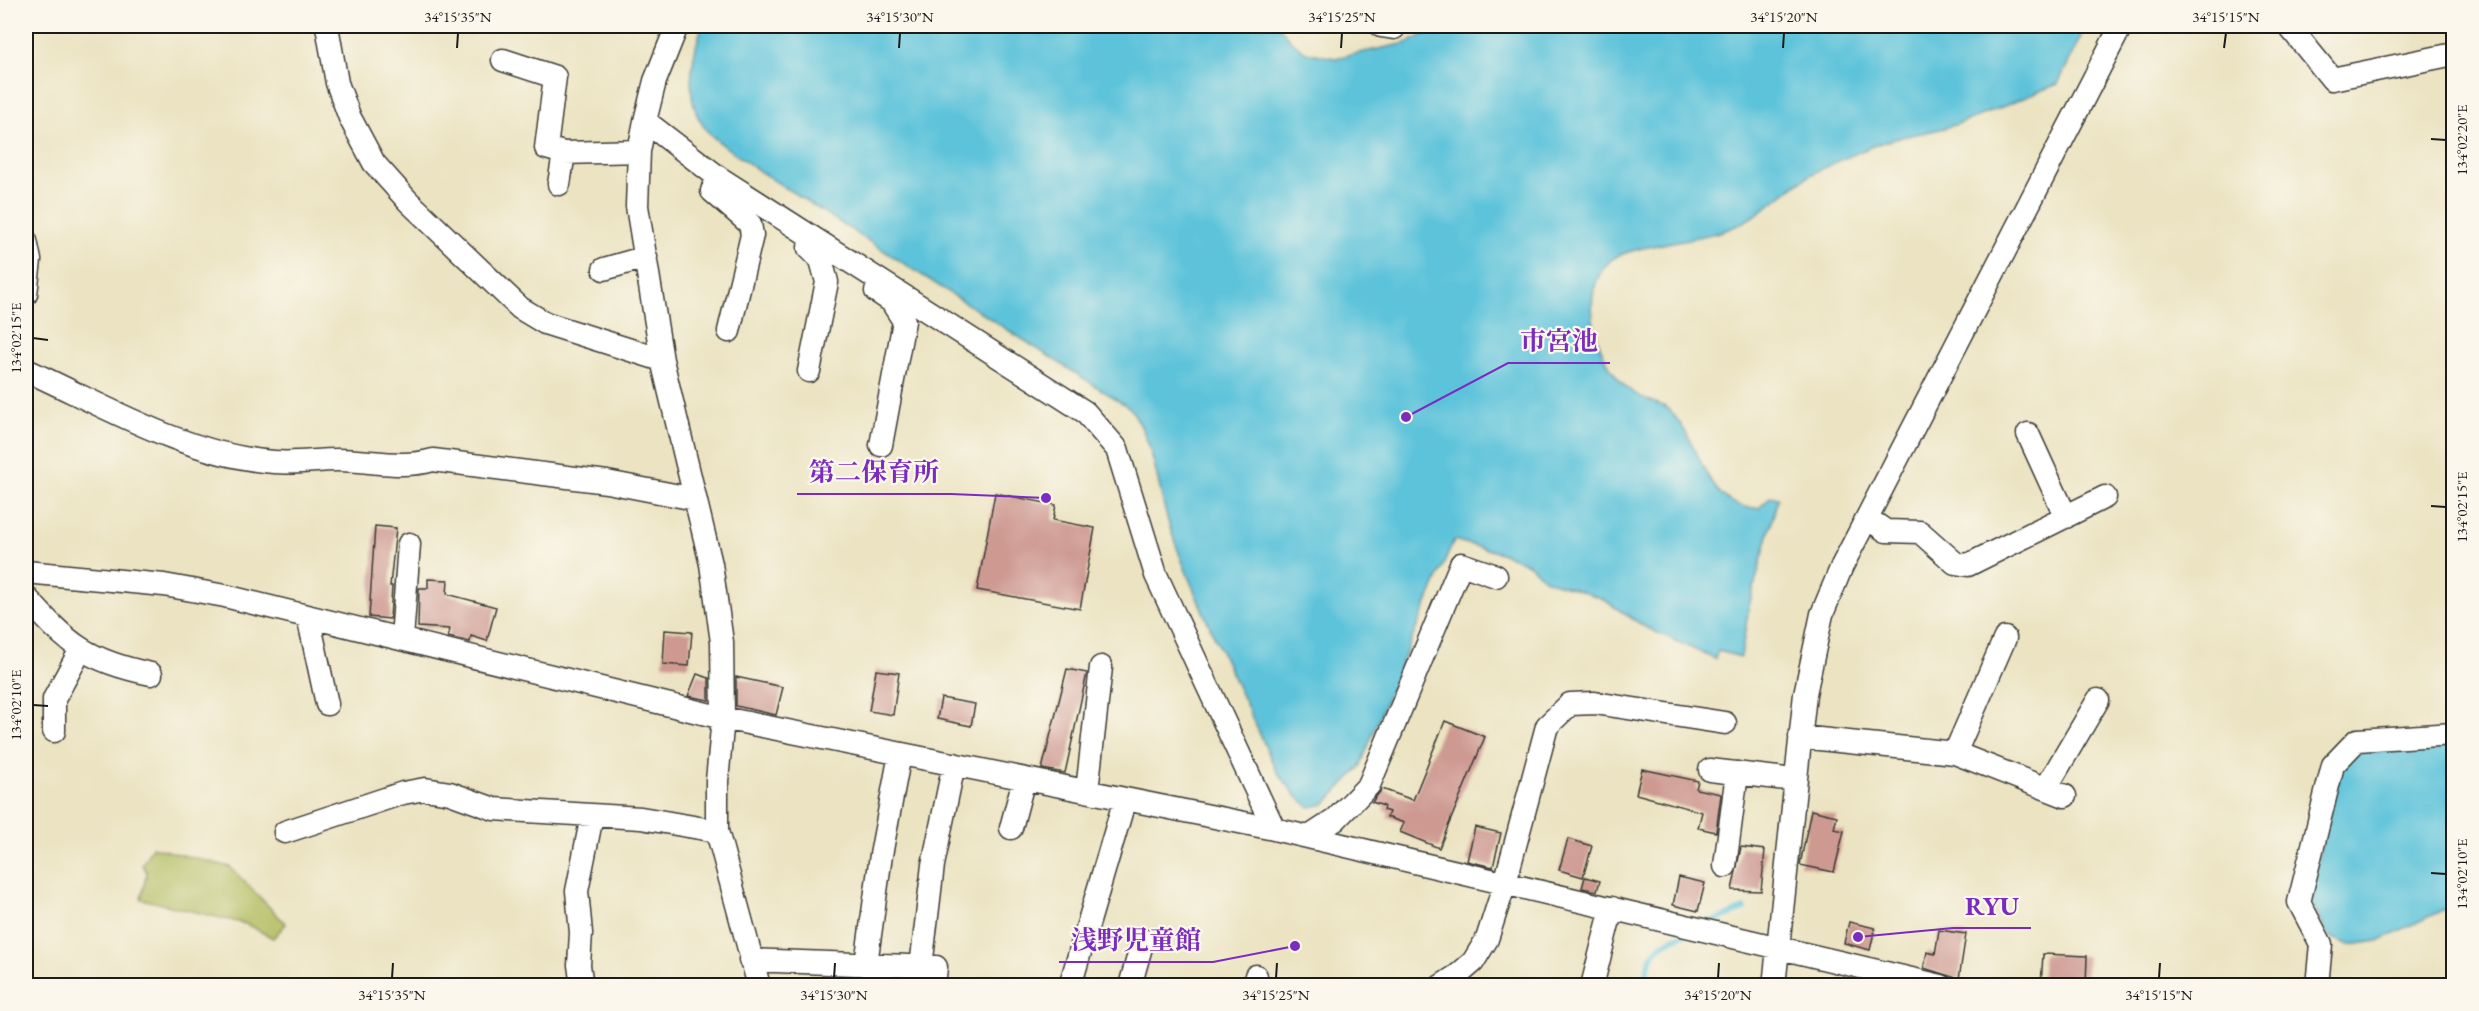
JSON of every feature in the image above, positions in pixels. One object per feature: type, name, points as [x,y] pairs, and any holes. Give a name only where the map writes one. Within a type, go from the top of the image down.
[{"type":"street","points":[[327,26],[337,83],[350,118],[374,163],[408,201],[529,313],[545,323],[662,360]]},
{"type":"street","points":[[677,26],[655,81],[645,121],[639,151],[637,206],[662,360],[711,564],[722,642],[723,718],[717,782],[717,831],[750,960],[759,986]]},
{"type":"street","points":[[1381,26],[1394,28],[1395,26]]},
{"type":"street","points":[[1774,986],[1794,780],[1811,656],[1822,614],[1842,566],[2121,26]]},
{"type":"street","points":[[2289,26],[2332,79],[2454,54]]},
{"type":"street","points":[[504,60],[555,77],[546,148],[564,153],[639,151]]},
{"type":"street","points":[[645,121],[718,177],[1085,412],[1117,449],[1156,575],[1274,829]]},
{"type":"street","points":[[559,184],[564,153]]},
{"type":"street","points":[[718,177],[712,191],[750,224],[752,235],[729,331]]},
{"type":"street","points":[[809,371],[827,282],[821,260],[809,248],[810,236]]},
{"type":"street","points":[[26,241],[30,260],[26,294]]},
{"type":"street","points":[[604,269],[646,257]]},
{"type":"street","points":[[876,279],[874,290],[891,301],[904,321],[881,445]]},
{"type":"street","points":[[26,370],[191,444],[229,456],[304,464],[336,460],[419,464],[433,460],[607,482],[695,499]]},
{"type":"street","points":[[2028,434],[2066,517]]},
{"type":"street","points":[[1867,518],[1886,531],[1920,532],[1955,563],[1968,565],[2105,497]]},
{"type":"street","points":[[402,639],[409,544]]},
{"type":"street","points":[[1309,837],[1335,820],[1369,785],[1461,564],[1496,576]]},
{"type":"street","points":[[26,572],[164,585],[225,596],[723,718],[1274,829],[1941,986]]},
{"type":"street","points":[[26,597],[80,651],[114,666],[151,674]]},
{"type":"street","points":[[308,616],[327,705]]},
{"type":"street","points":[[1955,753],[2005,638]]},
{"type":"street","points":[[54,731],[54,699],[80,651]]},
{"type":"street","points":[[1087,791],[1101,667]]},
{"type":"street","points":[[1800,738],[1955,753],[2056,792],[2098,700]]},
{"type":"street","points":[[1441,986],[1473,962],[1487,939],[1505,883],[1547,726],[1570,704],[1595,703],[1725,723]]},
{"type":"street","points":[[2317,986],[2321,944],[2299,902],[2333,765],[2357,740],[2454,734]]},
{"type":"street","points":[[871,971],[881,855],[900,754]]},
{"type":"street","points":[[921,967],[933,865],[954,764]]},
{"type":"street","points":[[1710,770],[1794,780]]},
{"type":"street","points":[[1725,866],[1737,773]]},
{"type":"street","points":[[1011,828],[1024,779]]},
{"type":"street","points":[[285,832],[403,793],[425,789],[450,793],[494,809],[641,818],[717,831]]},
{"type":"street","points":[[1070,986],[1125,799]]},
{"type":"street","points":[[582,986],[579,965],[581,933],[577,891],[592,816]]},
{"type":"street","points":[[1592,986],[1612,908]]},
{"type":"street","points":[[1130,986],[1143,940]]},
{"type":"street","points":[[750,960],[871,971],[936,967],[934,986]]},
{"type":"green space","points":[[152,847],[230,867],[286,924],[273,938],[246,924],[141,899],[147,872],[142,865]]},
{"type":"water","points":[[702,26],[1279,26],[1290,40],[1306,52],[1335,58],[1407,43],[1442,26],[2086,26],[2058,84],[1962,123],[1873,146],[1807,177],[1740,224],[1709,235],[1651,246],[1619,255],[1610,261],[1600,274],[1594,290],[1592,308],[1594,326],[1606,361],[1616,376],[1635,394],[1670,410],[1688,435],[1709,478],[1729,500],[1742,506],[1759,508],[1771,496],[1778,498],[1749,606],[1741,657],[1718,651],[1715,659],[1645,627],[1601,598],[1544,579],[1530,565],[1504,554],[1454,540],[1360,767],[1325,804],[1310,807],[1298,798],[1276,770],[1208,623],[1172,534],[1146,437],[1130,408],[759,171],[711,135],[695,111],[692,97],[692,68]]},
{"type":"water","points":[[2453,742],[2453,905],[2378,941],[2350,945],[2330,937],[2312,905],[2313,880],[2339,773],[2351,756],[2368,746]]},
{"type":"building","points":[[995,493],[1056,505],[1053,520],[1095,528],[1080,609],[977,590]]},
{"type":"building","points":[[375,526],[396,528],[390,586],[392,586],[390,619],[369,617]]},
{"type":"building","points":[[428,579],[448,580],[447,594],[496,607],[487,641],[471,636],[470,642],[448,637],[450,629],[418,627],[419,588],[428,588]]},
{"type":"building","points":[[665,630],[692,632],[689,666],[663,664]]},
{"type":"building","points":[[1067,669],[1087,673],[1065,773],[1042,769]]},
{"type":"building","points":[[876,670],[899,673],[893,715],[869,711]]},
{"type":"building","points":[[697,674],[709,678],[709,700],[688,696]]},
{"type":"building","points":[[736,677],[783,687],[776,715],[736,706]]},
{"type":"building","points":[[941,698],[975,704],[971,726],[937,719]]},
{"type":"building","points":[[1445,721],[1485,737],[1439,848],[1400,832],[1404,823],[1387,817],[1389,812],[1383,810],[1384,806],[1372,802],[1382,789],[1413,800]]},
{"type":"building","points":[[1642,769],[1698,781],[1696,789],[1721,794],[1716,832],[1698,828],[1702,812],[1636,794]]},
{"type":"building","points":[[1811,810],[1837,816],[1834,829],[1844,831],[1834,872],[1800,865]]},
{"type":"building","points":[[1475,827],[1501,833],[1493,867],[1467,861]]},
{"type":"building","points":[[1568,839],[1592,846],[1583,877],[1559,870]]},
{"type":"building","points":[[1741,847],[1765,850],[1761,891],[1732,890]]},
{"type":"building","points":[[1585,877],[1600,881],[1597,891],[1582,888]]},
{"type":"building","points":[[1679,877],[1705,883],[1698,911],[1673,905]]},
{"type":"building","points":[[1849,922],[1875,928],[1870,950],[1844,943]]},
{"type":"building","points":[[1939,930],[1966,934],[1959,979],[1924,968],[1927,952],[1935,954]]},
{"type":"building","points":[[2043,954],[2087,956],[2086,986],[2041,986]]},
{"type":"waterway","points":[[1706,924],[1744,909]]},
{"type":"waterway","points":[[1643,986],[1655,952],[1666,943],[1686,933]]},
{"type":"place","name":"市宮池","points":[[1406,417]]},
{"type":"place","name":"第二保育所","points":[[1046,498]]},
{"type":"place","name":"RYU","points":[[1858,937]]},
{"type":"place","name":"浅野児童館","points":[[1295,946]]}]
